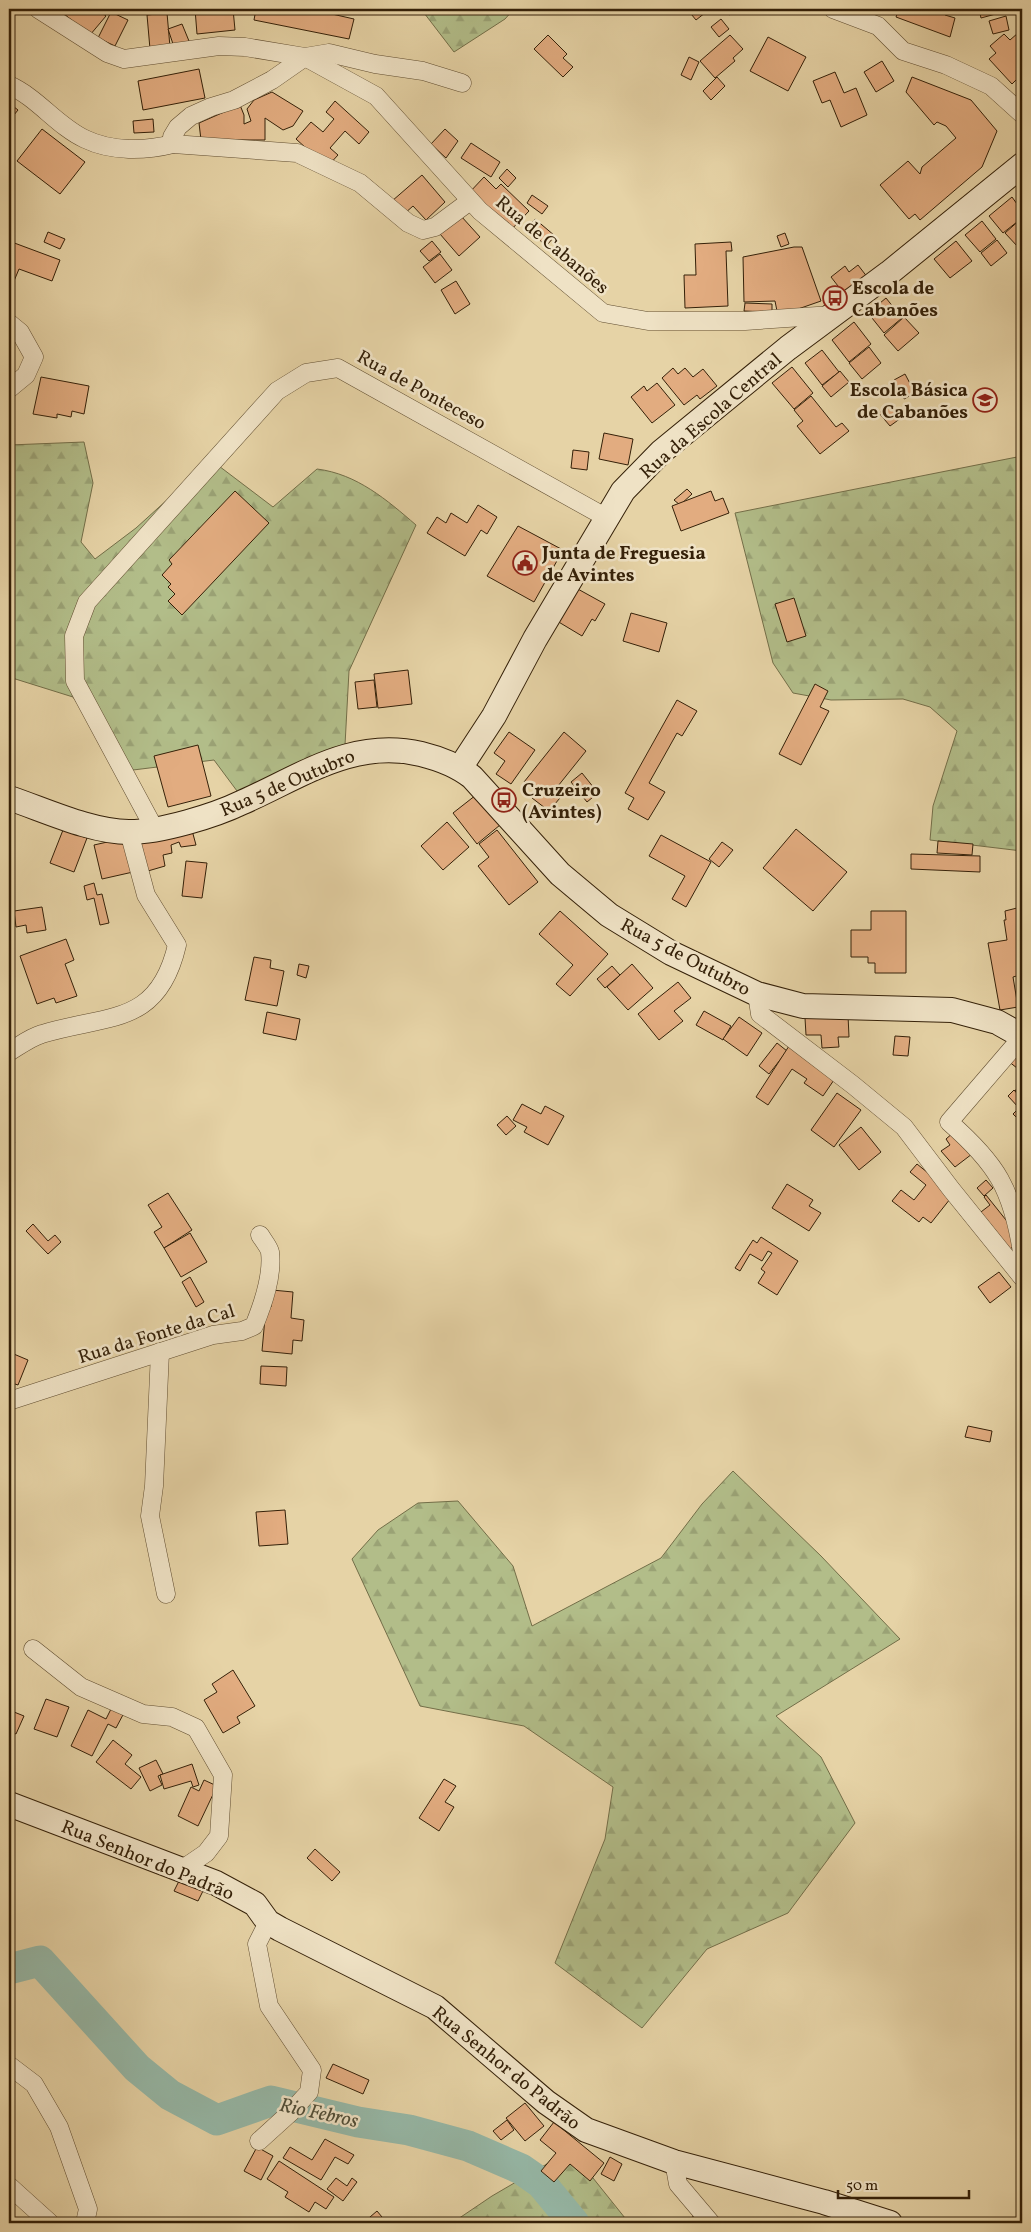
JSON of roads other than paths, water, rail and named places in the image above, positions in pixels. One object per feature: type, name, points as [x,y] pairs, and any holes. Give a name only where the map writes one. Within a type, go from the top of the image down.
[{"type":"street","name":"Rua de Cabanões","points":[[38,9],[107,53],[124,59],[219,46],[245,47],[305,57],[329,53],[375,64],[423,72],[462,83]]},
{"type":"street","points":[[833,9],[878,26],[903,51],[946,64],[991,86],[1022,114]]},
{"type":"street","points":[[872,9],[878,26]]},
{"type":"street","name":"Rua de Cabanões","points":[[305,57],[376,96],[470,201],[531,255],[603,313],[648,321],[745,321],[832,315]]},
{"type":"street","points":[[173,144],[172,137],[178,127],[191,116],[234,100],[257,88],[305,57]]},
{"type":"street","points":[[9,85],[35,100],[85,139],[122,149],[158,148],[173,144],[297,154],[360,183],[408,222],[423,230],[435,227],[470,201]]},
{"type":"street","name":"Rua da Escola Central","points":[[450,763],[480,738],[624,491],[662,452],[832,315],[889,273],[1022,165]]},
{"type":"street","points":[[9,323],[20,332],[34,357],[26,375],[9,388]]},
{"type":"street","name":"Rua de Ponteceso","points":[[154,828],[75,681],[74,636],[87,602],[277,391],[306,373],[338,368],[607,518]]},
{"type":"street","name":"Rua 5 de Outubro","points":[[9,798],[93,826],[129,832],[198,818],[226,809],[327,762],[363,751],[402,750],[450,763],[472,777],[560,874],[610,915],[671,952],[757,994],[803,1006],[952,1010],[997,1022],[1022,1036]]},
{"type":"street","points":[[9,1052],[40,1034],[127,1015],[141,1006],[158,989],[172,965],[176,945],[146,895],[129,832]]},
{"type":"street","points":[[757,994],[760,1014],[853,1085],[904,1127],[1022,1277]]},
{"type":"street","points":[[1022,1036],[949,1122],[966,1137],[996,1170],[1012,1202],[1022,1252]]},
{"type":"street","name":"Rua da Fonte da Cal","points":[[9,1401],[212,1336],[254,1326],[263,1303],[270,1251],[260,1235]]},
{"type":"street","points":[[160,1352],[154,1486],[150,1516],[166,1594]]},
{"type":"street","points":[[33,1649],[81,1687],[142,1714],[172,1717],[196,1728],[223,1775],[219,1836],[206,1853],[181,1870]]},
{"type":"street","name":"Rua Senhor do Padrão","points":[[9,1804],[216,1883],[255,1904],[268,1922],[435,2007],[546,2102],[586,2130],[674,2162],[824,2202],[890,2223]]},
{"type":"street","points":[[259,2141],[296,2107],[309,2092],[312,2070],[269,2006],[257,1944],[268,1922]]},
{"type":"street","points":[[9,2065],[34,2084],[59,2127],[88,2209],[85,2223]]},
{"type":"street","points":[[674,2162],[678,2184],[711,2223]]},
{"type":"street","points":[[9,2186],[50,2223]]},
{"type":"waterway","name":"Rio Febros","points":[[9,1969],[40,1961],[137,2068],[170,2095],[217,2120],[271,2101],[358,2122],[409,2130],[468,2146],[521,2169],[541,2183],[574,2223]]},
{"type":"place","name":"Escola de Cabanões","points":[[835,298]]},
{"type":"place","name":"Escola Básica de Cabanões","points":[[985,400]]},
{"type":"place","name":"Junta de Freguesia de Avintes","points":[[525,563]]},
{"type":"place","name":"Cruzeiro (Avintes)","points":[[504,800]]}]
